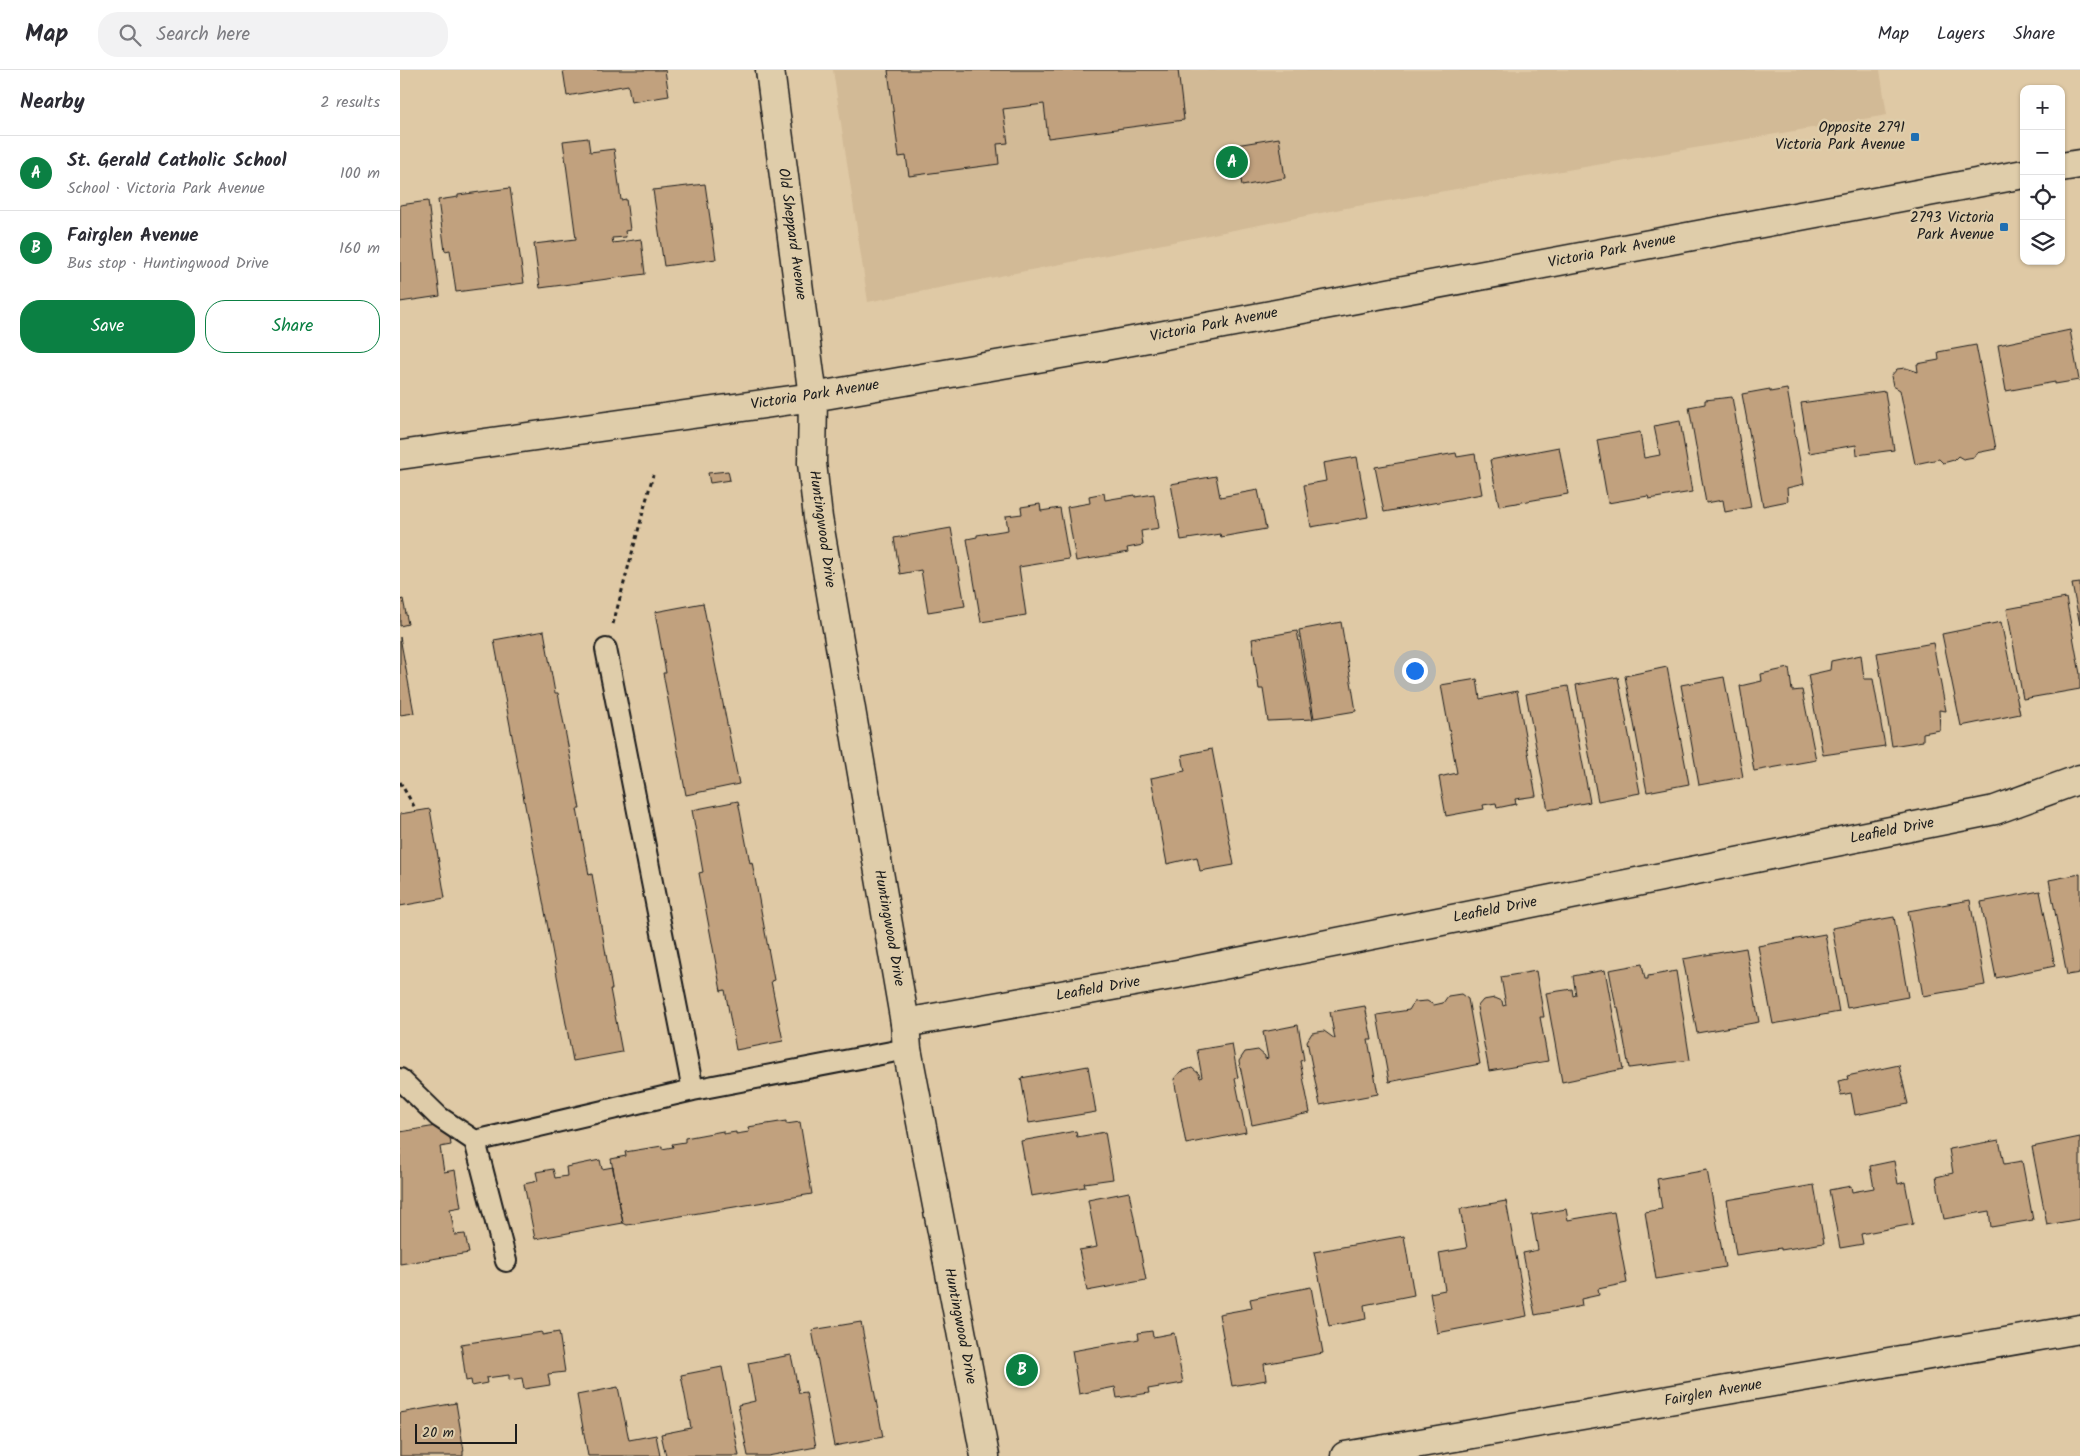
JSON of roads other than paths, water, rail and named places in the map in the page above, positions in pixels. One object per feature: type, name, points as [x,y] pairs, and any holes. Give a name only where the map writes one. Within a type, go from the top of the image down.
[{"type":"street","name":"Old Sheppard Avenue","points":[[770,70],[813,397]]},
{"type":"street","points":[[2065,166],[2080,164]]},
{"type":"street","name":"Victoria Park Avenue","points":[[400,455],[813,397],[1100,346],[2020,175]]},
{"type":"street","name":"Huntingwood Drive","points":[[813,397],[812,463],[818,518],[906,1036],[985,1456]]},
{"type":"street","name":"Leafield Drive","points":[[906,1036],[1188,972],[1995,810],[2080,778]]},
{"type":"street","name":"Fairglen Avenue","points":[[1345,1456],[2080,1330]]},
{"type":"lane","points":[[606,649],[693,1090]]},
{"type":"lane","points":[[475,1141],[693,1090],[906,1036]]},
{"type":"lane","points":[[400,1079],[439,1117],[475,1141],[506,1261]]},
{"type":"place","name":"Opposite 2791 Victoria Park Avenue","points":[[1915,137]]},
{"type":"place","name":"St. Gerald Catholic School","points":[[1232,162]]},
{"type":"place","name":"2793 Victoria Park Avenue","points":[[2004,227]]},
{"type":"place","name":"Fairglen Avenue","points":[[1022,1370]]}]
